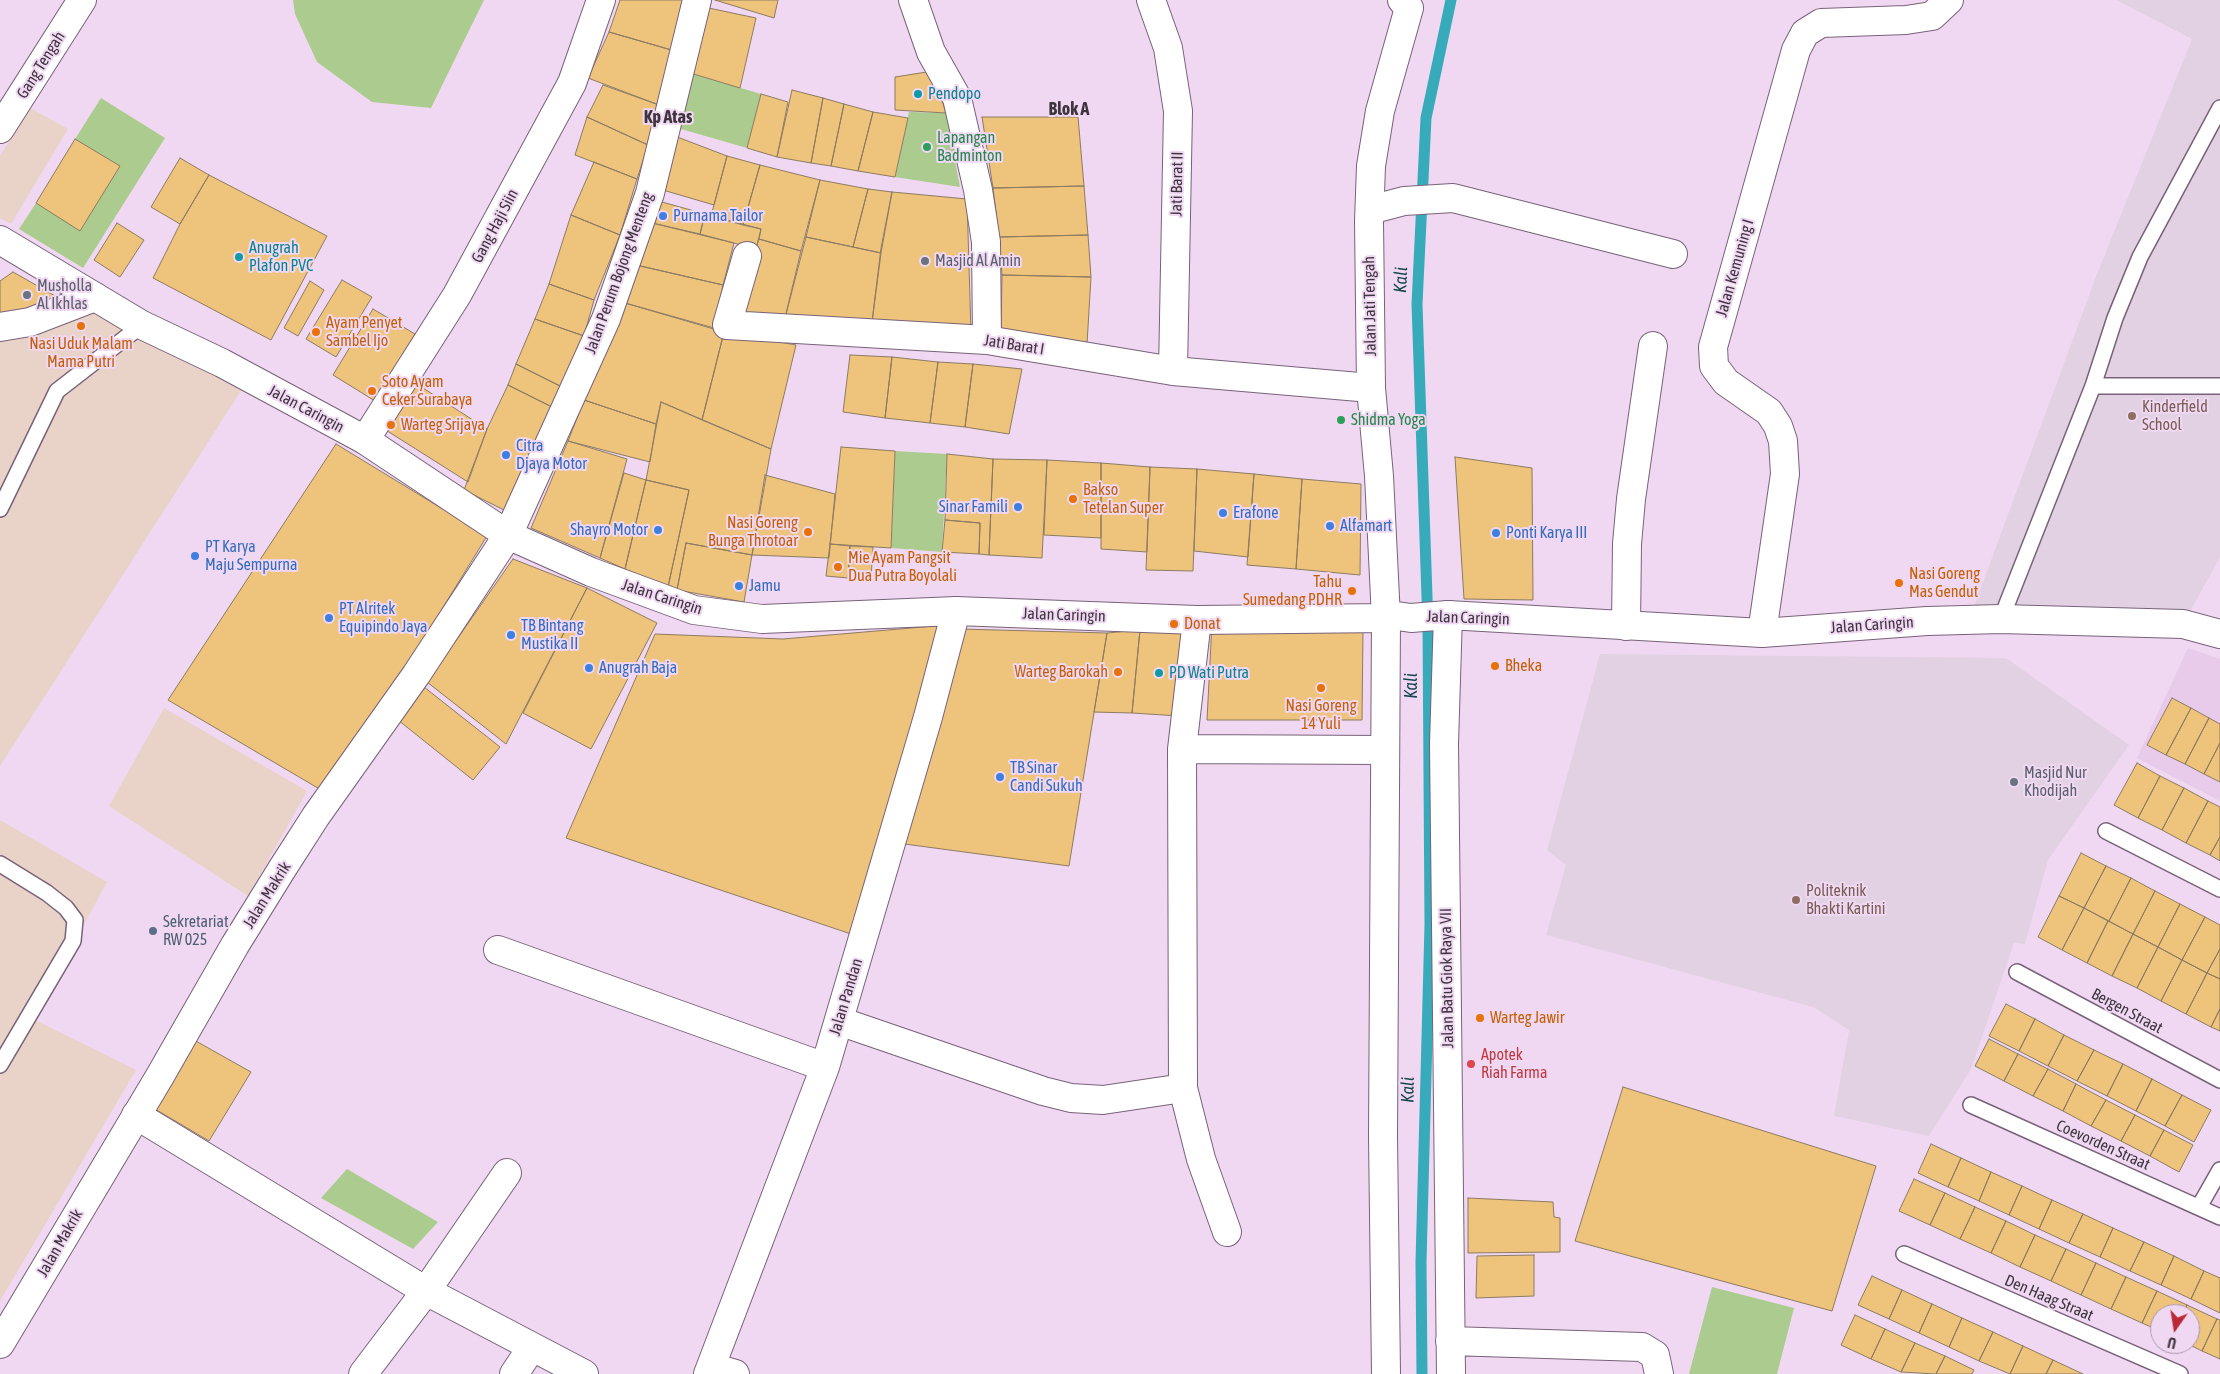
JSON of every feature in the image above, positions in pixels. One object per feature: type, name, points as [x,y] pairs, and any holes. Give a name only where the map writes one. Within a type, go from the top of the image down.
[{"type":"street","name":"Gang Tengah","points":[[0,129],[82,0]]},
{"type":"street","name":"Gang Haji Siin","points":[[365,440],[457,295],[572,83],[601,0]]},
{"type":"street","name":"Jalan Perum Bojong Menteng","points":[[508,535],[606,319],[650,193],[697,0]]},
{"type":"street","points":[[913,0],[931,52],[957,98],[978,190],[986,242],[987,340]]},
{"type":"street","name":"Jati Barat II","points":[[1151,0],[1168,48],[1178,111],[1173,372]]},
{"type":"street","name":"Jalan Kemuning I","points":[[1762,634],[1784,474],[1783,441],[1778,426],[1769,412],[1726,382],[1714,366],[1713,347],[1796,50],[1805,33],[1821,23],[1906,20],[1932,16],[1949,0]]},
{"type":"street","name":"Jalan Jati Tengah","points":[[1386,1374],[1383,1136],[1384,750],[1392,617],[1371,388],[1370,210],[1371,166],[1380,111],[1408,3]]},
{"type":"street","points":[[1370,210],[1404,201],[1453,198],[1673,254]]},
{"type":"street","name":"Jalan Caringin","points":[[0,240],[142,326],[222,363],[365,440],[508,535],[591,572],[694,610],[762,619],[956,611],[1197,620],[1442,616],[1762,634],[1927,621],[2001,619],[2183,624],[2220,634]]},
{"type":"street","name":"Jati Barat I","points":[[747,256],[727,325],[987,340],[1173,372],[1371,388]]},
{"type":"street","points":[[0,327],[30,322],[95,297]]},
{"type":"street","points":[[1626,626],[1627,544],[1631,500],[1653,346]]},
{"type":"street","name":"Jalan Makrik","points":[[0,1344],[235,945],[316,816],[416,675],[508,535]]},
{"type":"street","name":"Jalan Pandan","points":[[718,1372],[825,1067],[928,717],[956,611]]},
{"type":"street","name":"Jalan Batu Giok Raya VII","points":[[1442,616],[1450,1374]]},
{"type":"street","points":[[1197,620],[1182,749],[1183,1088],[1201,1159],[1227,1232]]},
{"type":"street","points":[[1182,749],[1384,750]]},
{"type":"street","points":[[498,950],[825,1067]]},
{"type":"street","points":[[839,1021],[1043,1091],[1071,1098],[1104,1100],[1183,1088]]},
{"type":"street","points":[[136,1115],[426,1291],[584,1374]]},
{"type":"street","points":[[363,1374],[426,1291],[508,1173]]},
{"type":"street","points":[[1450,1341],[1642,1347],[1655,1355],[1659,1374]]},
{"type":"street","points":[[514,1374],[532,1347]]},
{"type":"lane","points":[[2001,619],[2093,386],[2115,318],[2140,256],[2220,108]]},
{"type":"lane","points":[[0,508],[57,391],[142,326]]},
{"type":"lane","points":[[2093,386],[2220,386]]},
{"type":"lane","points":[[2106,831],[2220,889]]},
{"type":"lane","points":[[0,864],[48,893],[66,908],[75,920],[73,941],[0,1065]]},
{"type":"lane","name":"Bergen Straat","points":[[2017,972],[2220,1080]]},
{"type":"lane","name":"Coevorden Straat","points":[[1971,1105],[2220,1217]]},
{"type":"lane","points":[[2199,1207],[2220,1170]]},
{"type":"lane","name":"Den Haag Straat","points":[[1904,1254],[2180,1374]]},
{"type":"shaded area","name":"Kinderfield School","points":[[2116,0],[2220,0],[2220,557],[2183,624],[1969,620],[2097,274],[2192,39]]},
{"type":"shaded area","points":[[30,108],[68,129],[11,224],[0,218],[0,156]]},
{"type":"shaded area","points":[[95,297],[244,386],[0,766],[0,328]]},
{"type":"shaded area","points":[[2188,648],[2220,659],[2220,801],[2137,758]]},
{"type":"shaded area","name":"Politeknik Bhakti Kartini","points":[[1600,654],[2006,658],[2129,745],[2048,860],[2025,944],[2014,943],[1971,1069],[1929,1136],[1834,1116],[1849,1030],[1813,1007],[1546,935],[1566,865],[1547,850]]},
{"type":"shaded area","points":[[164,708],[307,791],[248,896],[109,806]]},
{"type":"shaded area","points":[[0,820],[107,882],[33,1019],[136,1070],[0,1301]]},
{"type":"green space","points":[[293,0],[484,0],[431,108],[372,102],[317,62],[295,14]]},
{"type":"green space","points":[[680,70],[761,94],[747,148],[667,125]]},
{"type":"green space","points":[[101,98],[165,138],[83,268],[19,229],[36,203],[80,230],[119,167],[75,139]]},
{"type":"green space","name":"Lapangan Badminton","points":[[909,112],[946,113],[960,187],[895,177]]},
{"type":"green space","points":[[895,451],[947,454],[942,552],[891,548]]},
{"type":"green space","points":[[347,1169],[438,1222],[413,1249],[321,1198]]},
{"type":"green space","points":[[1712,1287],[1794,1308],[1777,1374],[1689,1374]]},
{"type":"building","points":[[620,0],[687,0],[675,51],[609,32]]},
{"type":"building","points":[[715,0],[778,0],[774,18]]},
{"type":"building","points":[[704,7],[756,18],[740,88],[687,72]]},
{"type":"building","points":[[609,32],[675,51],[659,105],[588,78]]},
{"type":"building","name":"Pendopo","points":[[933,71],[946,113],[895,110],[895,77]]},
{"type":"building","points":[[603,85],[659,105],[648,145],[587,117]]},
{"type":"building","points":[[792,90],[823,98],[811,163],[777,157]]},
{"type":"building","points":[[761,94],[788,102],[777,157],[747,148]]},
{"type":"building","points":[[823,98],[844,104],[831,166],[811,163]]},
{"type":"building","points":[[844,104],[873,112],[858,171],[831,166]]},
{"type":"building","points":[[873,112],[908,118],[895,177],[858,171]]},
{"type":"building","points":[[587,117],[648,145],[637,179],[575,155]]},
{"type":"building","points":[[982,117],[1078,117],[1084,186],[993,188]]},
{"type":"building","points":[[672,135],[727,156],[714,205],[656,188]]},
{"type":"building","points":[[75,139],[120,166],[80,231],[36,203]]},
{"type":"building","points":[[727,156],[760,165],[743,225],[711,216]]},
{"type":"building","points":[[180,158],[209,175],[180,224],[151,207]]},
{"type":"building","points":[[594,162],[637,179],[620,235],[571,215]]},
{"type":"building","points":[[760,165],[820,180],[801,251],[759,239],[761,229],[743,225]]},
{"type":"building","name":"Anugrah Plafon PVC","points":[[209,175],[327,236],[271,340],[153,278],[180,224]]},
{"type":"building","points":[[820,180],[868,189],[853,247],[806,237]]},
{"type":"building","points":[[1084,186],[1088,235],[999,237],[993,188]]},
{"type":"building","points":[[868,189],[892,192],[881,253],[853,247]]},
{"type":"building","name":"Masjid Al Amin","points":[[892,192],[967,199],[971,333],[872,322],[881,248]]},
{"type":"building","points":[[655,200],[705,214],[700,234],[648,222]]},
{"type":"building","points":[[705,214],[761,229],[756,249],[700,234]]},
{"type":"building","points":[[571,215],[620,235],[594,300],[549,284]]},
{"type":"building","points":[[648,222],[734,243],[723,285],[636,265]]},
{"type":"building","points":[[117,223],[144,240],[120,277],[94,260]]},
{"type":"building","points":[[1088,235],[1091,277],[1002,275],[999,237]]},
{"type":"building","points":[[806,237],[881,253],[872,322],[784,322]]},
{"type":"building","points":[[759,239],[801,251],[784,322],[733,320]]},
{"type":"building","points":[[636,265],[723,285],[714,328],[625,303]]},
{"type":"building","name":"Musholla Al Ikhlas","points":[[13,272],[59,298],[0,320],[0,281]]},
{"type":"building","points":[[1002,275],[1091,277],[1087,344],[1001,333]]},
{"type":"building","points":[[342,280],[372,297],[336,357],[306,339]]},
{"type":"building","points":[[310,281],[324,290],[298,336],[284,328]]},
{"type":"building","points":[[549,284],[594,300],[584,336],[535,319]]},
{"type":"building","points":[[625,303],[724,332],[702,420],[661,402],[656,424],[584,400]]},
{"type":"building","points":[[373,309],[415,334],[375,401],[333,375]]},
{"type":"building","points":[[535,319],[584,336],[564,388],[516,364]]},
{"type":"building","points":[[724,332],[796,345],[771,449],[702,420]]},
{"type":"building","points":[[850,355],[892,357],[885,418],[843,412]]},
{"type":"building","points":[[892,357],[938,362],[930,423],[885,418]]},
{"type":"building","points":[[938,362],[973,364],[965,427],[930,423]]},
{"type":"building","points":[[516,364],[564,388],[554,408],[508,385]]},
{"type":"building","points":[[973,364],[1022,369],[1009,434],[965,427]]},
{"type":"building","points":[[409,379],[487,429],[468,482],[381,427]]},
{"type":"building","name":"Citra Djaya Motor","points":[[508,385],[554,408],[510,513],[464,490],[487,429]]},
{"type":"building","points":[[584,400],[656,424],[650,462],[568,441]]},
{"type":"building","points":[[661,402],[771,449],[752,555],[686,543],[677,590],[668,587],[689,490],[646,480]]},
{"type":"building","points":[[568,441],[627,459],[600,558],[531,528]]},
{"type":"building","name":"PT Alritek Equipindo Jaya","points":[[336,444],[487,536],[328,794],[168,700]]},
{"type":"building","points":[[841,447],[895,451],[891,548],[830,544]]},
{"type":"building","points":[[947,454],[993,459],[989,555],[979,554],[980,523],[945,520]]},
{"type":"building","name":"Ponti Karya III","points":[[1455,457],[1532,468],[1533,600],[1464,599]]},
{"type":"building","name":"Sinar Famili","points":[[993,459],[1047,460],[1042,558],[989,555]]},
{"type":"building","name":"Bakso Tetelan Super","points":[[1047,460],[1101,463],[1101,538],[1044,535]]},
{"type":"building","points":[[1101,463],[1150,467],[1147,552],[1101,549]]},
{"type":"building","points":[[1150,467],[1197,469],[1193,571],[1146,570]]},
{"type":"building","name":"Erafone","points":[[1197,469],[1254,474],[1248,557],[1194,551]]},
{"type":"building","points":[[624,473],[646,480],[625,569],[600,558]]},
{"type":"building","points":[[1254,474],[1302,479],[1296,569],[1247,565]]},
{"type":"building","points":[[765,475],[835,494],[829,558],[752,555]]},
{"type":"building","name":"Alfamart","points":[[1302,479],[1361,484],[1360,575],[1296,569]]},
{"type":"building","name":"Shayro Motor","points":[[646,480],[689,490],[668,587],[625,569]]},
{"type":"building","points":[[945,520],[980,523],[979,554],[942,552]]},
{"type":"building","points":[[686,543],[752,555],[744,602],[677,590]]},
{"type":"building","name":"Mie Ayam Pangsit Dua Putra Boyolali","points":[[830,544],[850,546],[848,578],[826,576]]},
{"type":"building","points":[[850,546],[873,547],[871,579],[848,578]]},
{"type":"building","name":"TB Bintang Mustika II","points":[[513,559],[587,588],[506,744],[427,682]]},
{"type":"building","name":"Anugrah Baja","points":[[587,588],[657,623],[591,749],[523,713]]},
{"type":"building","points":[[1212,623],[1363,631],[1362,720],[1207,720]]},
{"type":"building","points":[[946,625],[860,937],[566,838],[655,634],[783,639]]},
{"type":"building","name":"TB Sinar Candi Sukuh","points":[[960,629],[1107,633],[1069,866],[897,843]]},
{"type":"building","name":"Warteg Barokah","points":[[1140,630],[1132,713],[1094,712],[1107,633]]},
{"type":"building","name":"PD Wati Putra","points":[[1140,630],[1184,632],[1179,716],[1132,713]]},
{"type":"building","points":[[424,687],[500,747],[473,780],[398,720]]},
{"type":"building","points":[[2172,698],[2191,708],[2166,755],[2147,745]]},
{"type":"building","points":[[2191,708],[2209,718],[2185,764],[2166,755]]},
{"type":"building","points":[[2209,718],[2220,724],[2220,743],[2204,774],[2185,764]]},
{"type":"building","points":[[2220,743],[2220,782],[2204,774]]},
{"type":"building","points":[[2137,763],[2160,776],[2138,818],[2114,805]]},
{"type":"building","points":[[2160,776],[2184,788],[2162,830],[2138,818]]},
{"type":"building","points":[[2184,788],[2208,801],[2186,843],[2162,830]]},
{"type":"building","points":[[2208,801],[2220,807],[2220,837],[2210,855],[2186,843]]},
{"type":"building","points":[[2220,837],[2220,861],[2210,855]]},
{"type":"building","points":[[2081,853],[2106,866],[2084,908],[2059,896]]},
{"type":"building","points":[[2106,866],[2131,878],[2109,921],[2084,908]]},
{"type":"building","points":[[2131,878],[2155,891],[2133,934],[2109,921]]},
{"type":"building","points":[[2155,891],[2180,904],[2158,947],[2133,934]]},
{"type":"building","points":[[2059,896],[2084,908],[2062,950],[2038,937]]},
{"type":"building","points":[[2180,904],[2205,917],[2182,960],[2158,947]]},
{"type":"building","points":[[2084,908],[2108,921],[2087,963],[2062,950]]},
{"type":"building","points":[[2205,917],[2220,925],[2220,949],[2207,973],[2182,960]]},
{"type":"building","points":[[2108,921],[2133,934],[2112,976],[2087,963]]},
{"type":"building","points":[[2133,934],[2158,947],[2137,988],[2112,976]]},
{"type":"building","points":[[2158,947],[2182,960],[2161,1001],[2137,988]]},
{"type":"building","points":[[2220,949],[2220,979],[2207,973]]},
{"type":"building","points":[[2182,960],[2207,973],[2186,1014],[2161,1001]]},
{"type":"building","points":[[2207,973],[2220,979],[2220,1009],[2211,1027],[2186,1014]]},
{"type":"building","points":[[2006,1004],[2035,1019],[2019,1051],[1989,1036]]},
{"type":"building","points":[[2220,1009],[2220,1031],[2211,1027]]},
{"type":"building","points":[[2035,1019],[2064,1035],[2048,1066],[2019,1051]]},
{"type":"building","points":[[2064,1035],[2094,1050],[2077,1081],[2048,1066]]},
{"type":"building","points":[[1989,1039],[2018,1054],[2004,1081],[1975,1066]]},
{"type":"building","points":[[194,1040],[251,1072],[209,1141],[155,1109]]},
{"type":"building","points":[[2094,1050],[2123,1064],[2107,1096],[2077,1081]]},
{"type":"building","points":[[2018,1054],[2048,1069],[2033,1096],[2004,1081]]},
{"type":"building","points":[[2123,1064],[2152,1079],[2136,1111],[2107,1096]]},
{"type":"building","points":[[2048,1069],[2076,1084],[2063,1111],[2033,1096]]},
{"type":"building","points":[[2152,1079],[2182,1095],[2165,1126],[2136,1111]]},
{"type":"building","points":[[2076,1084],[2106,1100],[2091,1126],[2063,1111]]},
{"type":"building","points":[[1623,1087],[1876,1166],[1832,1311],[1575,1241]]},
{"type":"building","points":[[2182,1095],[2211,1110],[2194,1142],[2165,1126]]},
{"type":"building","points":[[2106,1100],[2135,1115],[2121,1141],[2091,1126]]},
{"type":"building","points":[[2135,1115],[2164,1130],[2150,1156],[2121,1141]]},
{"type":"building","points":[[2164,1130],[2193,1145],[2179,1172],[2150,1156]]},
{"type":"building","points":[[1931,1144],[1961,1158],[1948,1187],[1918,1173]]},
{"type":"building","points":[[1961,1158],[1991,1172],[1979,1201],[1948,1187]]},
{"type":"building","points":[[1991,1172],[2022,1186],[2009,1215],[1979,1201]]},
{"type":"building","points":[[1914,1179],[1945,1193],[1930,1225],[1899,1211]]},
{"type":"building","points":[[2022,1186],[2052,1200],[2039,1229],[2009,1215]]},
{"type":"building","points":[[1945,1193],[1975,1207],[1960,1239],[1930,1225]]},
{"type":"building","points":[[1468,1198],[1553,1202],[1554,1217],[1560,1218],[1560,1252],[1468,1253]]},
{"type":"building","points":[[2052,1200],[2083,1214],[2069,1243],[2039,1229]]},
{"type":"building","points":[[1975,1207],[2006,1221],[1991,1253],[1960,1239]]},
{"type":"building","points":[[2083,1214],[2113,1228],[2100,1257],[2069,1243]]},
{"type":"building","points":[[2006,1221],[2035,1235],[2020,1267],[1991,1253]]},
{"type":"building","points":[[2113,1228],[2144,1242],[2130,1271],[2100,1257]]},
{"type":"building","points":[[2035,1235],[2066,1249],[2051,1281],[2020,1267]]},
{"type":"building","points":[[2144,1242],[2174,1256],[2161,1285],[2130,1271]]},
{"type":"building","points":[[2066,1249],[2096,1263],[2081,1295],[2051,1281]]},
{"type":"building","points":[[1534,1255],[1534,1296],[1476,1298],[1477,1256]]},
{"type":"building","points":[[2174,1256],[2204,1271],[2191,1299],[2161,1285]]},
{"type":"building","points":[[2096,1263],[2126,1277],[2111,1309],[2081,1295]]},
{"type":"building","points":[[2204,1271],[2220,1278],[2220,1313],[2191,1299]]},
{"type":"building","points":[[1872,1276],[1902,1290],[1889,1319],[1858,1305]]},
{"type":"building","points":[[2126,1277],[2157,1291],[2142,1323],[2111,1309]]},
{"type":"building","points":[[1902,1290],[1932,1304],[1919,1333],[1889,1319]]},
{"type":"building","points":[[2157,1291],[2185,1304],[2151,1304]]},
{"type":"building","points":[[1932,1304],[1962,1318],[1949,1347],[1919,1333]]},
{"type":"building","points":[[2150,1306],[2150,1327],[2142,1323]]},
{"type":"building","points":[[2200,1311],[2217,1319],[2202,1351],[2200,1350]]},
{"type":"building","points":[[1855,1315],[1885,1329],[1871,1359],[1841,1345]]},
{"type":"building","points":[[1962,1318],[1993,1332],[1979,1361],[1949,1347]]},
{"type":"building","points":[[2217,1319],[2220,1320],[2220,1359],[2202,1351]]},
{"type":"building","points":[[1885,1329],[1915,1343],[1901,1372],[1871,1359]]},
{"type":"building","points":[[1993,1332],[2023,1346],[2010,1374],[1979,1361]]},
{"type":"building","points":[[1915,1343],[1945,1356],[1936,1374],[1901,1372]]},
{"type":"building","points":[[2023,1346],[2053,1360],[2046,1374],[2010,1374]]},
{"type":"building","points":[[1945,1356],[1974,1370],[1972,1374],[1936,1374]]},
{"type":"building","points":[[2053,1360],[2083,1374],[2046,1374]]},
{"type":"waterway","name":"Kali","points":[[1422,1374],[1421,1262],[1430,925],[1428,626],[1417,304],[1426,118],[1451,0]]},
{"type":"place","name":"Pendopo","points":[[918,94]]},
{"type":"place","name":"Lapangan Badminton","points":[[927,147]]},
{"type":"place","name":"Purnama Tailor","points":[[663,216]]},
{"type":"place","name":"Anugrah Plafon PVC","points":[[239,257]]},
{"type":"place","name":"Masjid Al Amin","points":[[925,261]]},
{"type":"place","name":"Musholla Al Ikhlas","points":[[27,295]]},
{"type":"place","name":"Nasi Uduk Malam Mama Putri","points":[[81,326]]},
{"type":"place","name":"Ayam Penyet Sambel Ijo","points":[[316,332]]},
{"type":"place","name":"Soto Ayam Ceker Surabaya","points":[[372,391]]},
{"type":"place","name":"Kinderfield School","points":[[2132,416]]},
{"type":"place","name":"Shidma Yoga","points":[[1341,420]]},
{"type":"place","name":"Warteg Srijaya","points":[[391,425]]},
{"type":"place","name":"Citra Djaya Motor","points":[[506,455]]},
{"type":"place","name":"Bakso Tetelan Super","points":[[1073,499]]},
{"type":"place","name":"Sinar Famili","points":[[1018,507]]},
{"type":"place","name":"Erafone","points":[[1223,513]]},
{"type":"place","name":"Alfamart","points":[[1330,526]]},
{"type":"place","name":"Shayro Motor","points":[[658,530]]},
{"type":"place","name":"Nasi Goreng Bunga Throtoar","points":[[808,532]]},
{"type":"place","name":"Ponti Karya III","points":[[1496,533]]},
{"type":"place","name":"PT Karya Maju Sempurna","points":[[195,556]]},
{"type":"place","name":"Mie Ayam Pangsit Dua Putra Boyolali","points":[[838,567]]},
{"type":"place","name":"Nasi Goreng Mas Gendut","points":[[1899,583]]},
{"type":"place","name":"Jamu","points":[[739,586]]},
{"type":"place","name":"Tahu Sumedang PDHR","points":[[1352,591]]},
{"type":"place","name":"PT Alritek Equipindo Jaya","points":[[329,618]]},
{"type":"place","name":"Donat","points":[[1174,624]]},
{"type":"place","name":"TB Bintang Mustika II","points":[[511,635]]},
{"type":"place","name":"Bheka","points":[[1495,666]]},
{"type":"place","name":"Anugrah Baja","points":[[589,668]]},
{"type":"place","name":"Warteg Barokah","points":[[1118,672]]},
{"type":"place","name":"PD Wati Putra","points":[[1159,673]]},
{"type":"place","name":"Nasi Goreng 14 Yuli","points":[[1321,688]]},
{"type":"place","name":"TB Sinar Candi Sukuh","points":[[1000,777]]},
{"type":"place","name":"Masjid Nur Khodijah","points":[[2014,782]]},
{"type":"place","name":"Politeknik Bhakti Kartini","points":[[1796,900]]},
{"type":"place","name":"Sekretariat RW 025","points":[[153,931]]},
{"type":"place","name":"Warteg Jawir","points":[[1480,1018]]},
{"type":"place","name":"Apotek Riah Farma","points":[[1471,1064]]},
{"type":"district","name":"Blok A","points":[[1069,109]]},
{"type":"district","name":"Kp Atas","points":[[668,117]]}]
